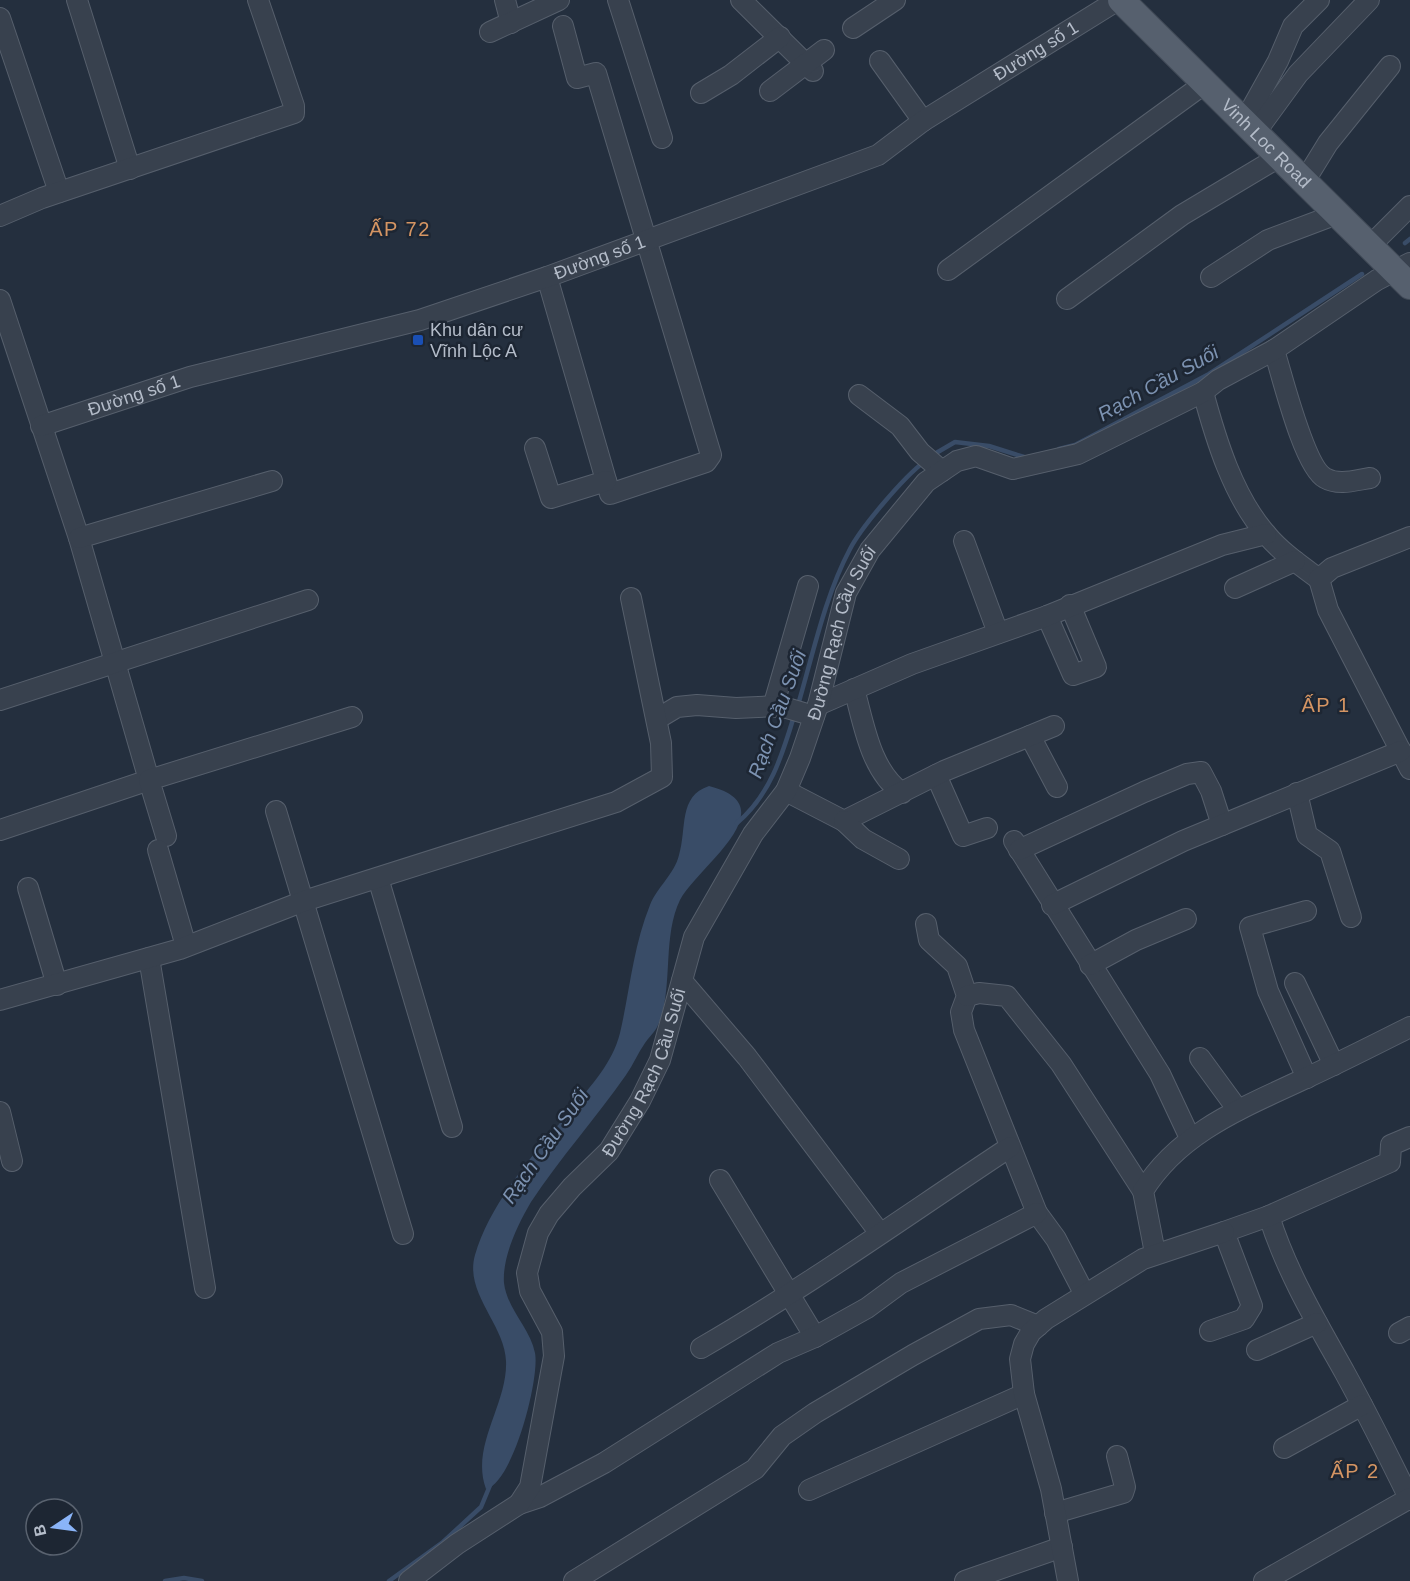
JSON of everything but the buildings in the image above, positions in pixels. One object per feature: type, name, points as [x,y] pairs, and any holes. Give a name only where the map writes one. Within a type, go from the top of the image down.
[{"type":"main road","name":"Vinh Loc Road","points":[[1120,0],[1370,246],[1405,273]]},
{"type":"street","points":[[77,0],[130,169]]},
{"type":"street","points":[[0,216],[59,192],[294,113],[294,106],[258,0]]},
{"type":"street","points":[[505,0],[511,23]]},
{"type":"street","points":[[490,32],[559,0]]},
{"type":"street","points":[[618,0],[662,138]]},
{"type":"street","points":[[741,0],[810,68]]},
{"type":"street","points":[[853,28],[895,0]]},
{"type":"street","name":"Đường số 1","points":[[41,426],[190,377],[420,320],[646,242],[878,155],[923,121],[1120,0]]},
{"type":"street","points":[[1249,127],[1293,26],[1319,0]]},
{"type":"street","points":[[1249,127],[1369,0]]},
{"type":"street","points":[[0,18],[59,192]]},
{"type":"street","points":[[547,277],[610,494],[706,462],[711,455],[596,73],[577,78],[563,26]]},
{"type":"street","points":[[701,93],[730,75],[780,37]]},
{"type":"street","points":[[770,91],[810,68],[825,50]]},
{"type":"street","points":[[880,61],[923,121]]},
{"type":"street","points":[[1304,182],[1328,143],[1390,66]]},
{"type":"street","points":[[948,270],[1204,84]]},
{"type":"street","points":[[1066,299],[1182,215],[1279,157]]},
{"type":"street","points":[[1370,246],[1410,206]]},
{"type":"street","points":[[1210,277],[1269,240],[1337,214]]},
{"type":"street","points":[[858,395],[900,426],[932,462],[957,461],[976,456],[1013,469],[1078,453],[1203,392],[1218,380],[1274,350],[1377,280],[1405,273]]},
{"type":"street","points":[[0,300],[5,329],[79,538],[149,780],[186,946]]},
{"type":"street","points":[[1274,350],[1300,436],[1312,463],[1323,478],[1338,482],[1370,478]]},
{"type":"street","points":[[1203,392],[1242,499],[1266,534],[1295,561],[1319,579],[1328,610],[1402,744],[1410,769]]},
{"type":"street","points":[[535,447],[551,498],[606,481]]},
{"type":"street","name":"Đường Rạch Cầu Suối","points":[[519,1504],[530,1487],[554,1356],[552,1332],[530,1292],[526,1273],[531,1255],[549,1214],[609,1151],[640,1101],[660,1060],[698,928],[753,834],[786,791],[812,712],[846,593],[870,550],[926,482],[932,462]]},
{"type":"street","points":[[79,538],[272,481]]},
{"type":"street","points":[[657,719],[683,705],[776,707],[812,712],[854,689],[912,663],[1047,616],[1222,545],[1266,534]]},
{"type":"street","points":[[1319,579],[1332,567],[1410,537]]},
{"type":"street","points":[[964,541],[998,633]]},
{"type":"street","points":[[1235,588],[1295,561]]},
{"type":"street","points":[[776,707],[808,586]]},
{"type":"street","points":[[0,1000],[149,958],[304,901],[616,802],[662,777],[661,743],[657,719],[632,598]]},
{"type":"street","points":[[0,698],[308,600]]},
{"type":"street","points":[[1047,616],[1073,675],[1087,672],[1096,667],[1070,605]]},
{"type":"street","points":[[854,689],[878,765],[884,777],[902,793]]},
{"type":"street","points":[[0,830],[149,780],[351,717]]},
{"type":"street","points":[[844,821],[936,775],[1054,726]]},
{"type":"street","points":[[1030,736],[1057,787]]},
{"type":"street","points":[[1052,905],[1112,878],[1148,856],[1297,794],[1402,744]]},
{"type":"street","points":[[1190,1138],[1160,1074],[1017,846],[1187,774],[1201,772],[1211,790],[1222,825]]},
{"type":"street","points":[[936,775],[963,836],[987,828]]},
{"type":"street","points":[[786,791],[844,821],[862,839],[899,859]]},
{"type":"street","points":[[1297,794],[1307,835],[1330,851],[1351,917]]},
{"type":"street","points":[[276,811],[403,1234]]},
{"type":"street","points":[[378,878],[452,1127]]},
{"type":"street","points":[[28,888],[57,985]]},
{"type":"street","points":[[1306,911],[1250,927],[1268,991],[1307,1078]]},
{"type":"street","points":[[1090,965],[1136,940],[1186,919]]},
{"type":"street","points":[[926,924],[929,940],[957,966],[967,996],[961,1012],[964,1030],[1037,1213],[1056,1239],[1084,1293]]},
{"type":"street","points":[[149,958],[205,1288]]},
{"type":"street","points":[[682,981],[747,1057],[879,1232]]},
{"type":"street","points":[[1295,983],[1334,1065]]},
{"type":"street","points":[[967,996],[979,993],[1008,996],[1061,1064],[1143,1191],[1155,1253]]},
{"type":"street","points":[[1143,1191],[1154,1173],[1190,1138],[1238,1110],[1410,1027]]},
{"type":"street","points":[[1200,1058],[1238,1110]]},
{"type":"street","points":[[0,1112],[12,1161]]},
{"type":"street","points":[[1068,1581],[1055,1513],[1024,1394],[1020,1359],[1024,1344],[1038,1326],[1084,1293],[1155,1253],[1269,1216],[1390,1162],[1392,1145],[1410,1137]]},
{"type":"street","points":[[701,1348],[791,1296],[844,1261],[879,1232],[1010,1147]]},
{"type":"street","points":[[720,1180],[815,1337]]},
{"type":"street","points":[[409,1581],[457,1544],[519,1504],[540,1497],[604,1463],[778,1353],[815,1337],[867,1308],[901,1283],[1037,1213]]},
{"type":"street","points":[[1264,1581],[1410,1499],[1317,1323],[1278,1242],[1269,1216]]},
{"type":"street","points":[[1210,1330],[1244,1319],[1252,1306],[1224,1232]]},
{"type":"street","points":[[574,1581],[755,1470],[782,1436],[815,1413],[913,1355],[980,1319],[1011,1315],[1038,1326]]},
{"type":"street","points":[[1257,1350],[1317,1323]]},
{"type":"street","points":[[808,1490],[1024,1394]]},
{"type":"street","points":[[1284,1448],[1362,1405]]},
{"type":"street","points":[[1055,1513],[1123,1493],[1125,1487],[1117,1456]]},
{"type":"street","points":[[965,1581],[1062,1548]]},
{"type":"water","points":[[709,786],[731,795],[741,808],[739,822],[731,838],[689,886],[680,900],[671,932],[665,1000],[656,1029],[646,1041],[629,1071],[531,1202],[516,1230],[508,1252],[504,1273],[506,1292],[532,1344],[535,1366],[529,1405],[515,1450],[506,1469],[496,1482],[486,1489],[482,1473],[483,1457],[505,1377],[506,1361],[499,1335],[475,1283],[473,1269],[475,1255],[482,1235],[503,1196],[530,1159],[594,1082],[612,1054],[620,1033],[644,921],[653,899],[677,862],[688,805],[692,797]]},
{"type":"waterway","name":"Rạch Cầu Suối","points":[[1405,243],[1410,239]]},
{"type":"waterway","name":"Rạch Cầu Suối","points":[[1059,449],[1075,445],[1209,374],[1362,274]]},
{"type":"waterway","name":"Rạch Cầu Suối","points":[[931,456],[955,442],[989,446],[1024,457]]},
{"type":"waterway","name":"Rạch Cầu Suối","points":[[798,705],[833,586],[850,549],[884,502],[924,462]]},
{"type":"waterway","name":"Rạch Cầu Suối","points":[[737,823],[758,800],[773,774],[794,716]]},
{"type":"waterway","name":"Rạch Cầu Suối","points":[[389,1581],[443,1542],[481,1507],[491,1483]]},
{"type":"waterway","name":"Rạch Cầu Suối","points":[[165,1581],[184,1578],[202,1581]]},
{"type":"place","name":"Khu dân cư Vĩnh Lộc A","points":[[418,340]]},
{"type":"district","name":"ẤP 72","points":[[400,229]]},
{"type":"district","name":"ẤP 1","points":[[1326,705]]},
{"type":"district","name":"ẤP 2","points":[[1355,1471]]}]
